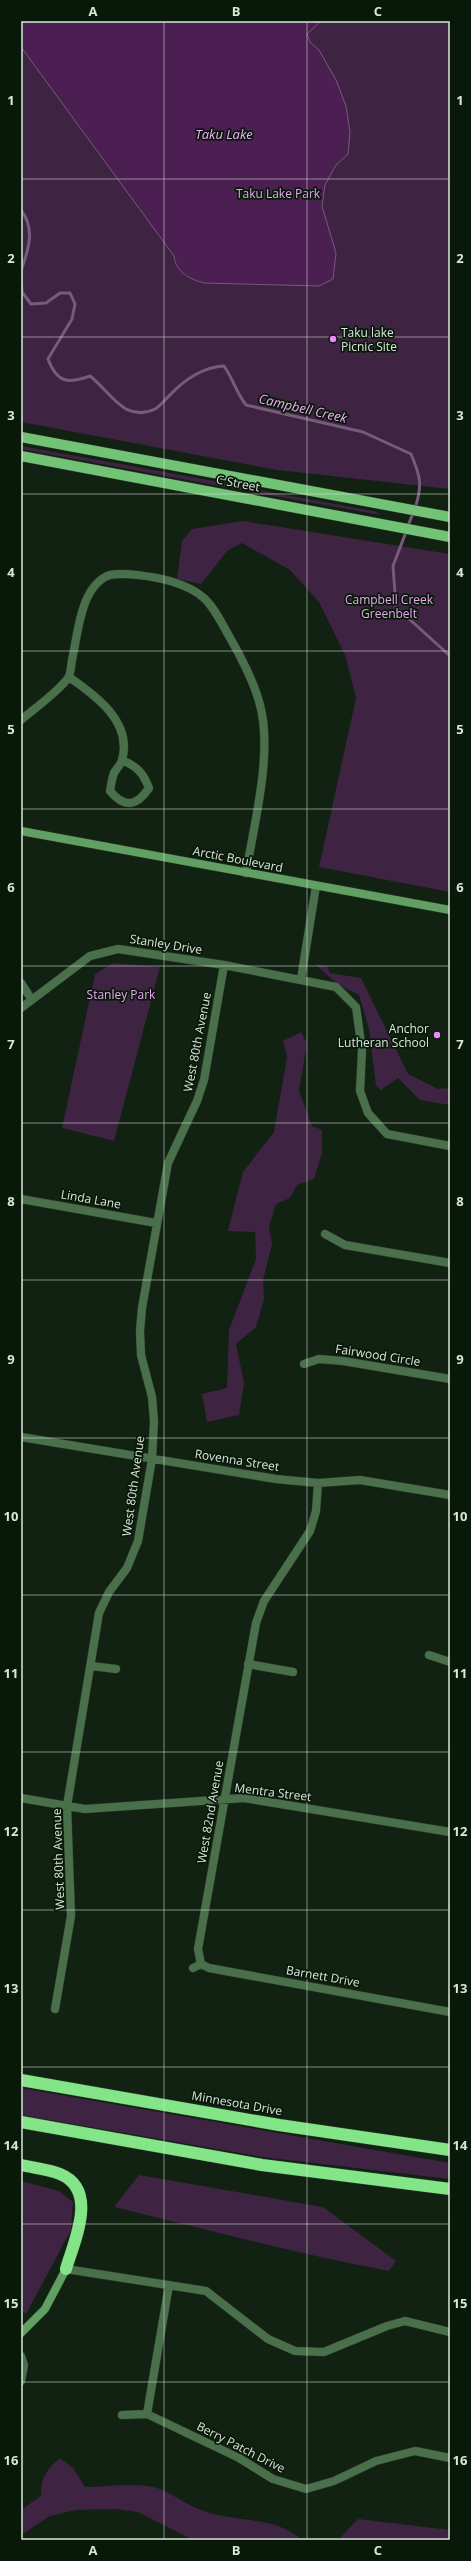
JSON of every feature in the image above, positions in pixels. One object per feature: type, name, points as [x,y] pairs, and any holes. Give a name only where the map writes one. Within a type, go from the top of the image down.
[{"type":"highway","name":"Minnesota Drive","points":[[21,2080],[279,2125],[450,2150]]},
{"type":"highway","points":[[21,2122],[262,2165],[450,2190]]},
{"type":"highway","points":[[395,2142],[450,2146]]},
{"type":"highway","points":[[21,2165],[61,2174],[72,2181],[79,2190],[82,2205],[80,2220],[66,2269]]},
{"type":"main road","name":"C Street","points":[[21,437],[450,517]]},
{"type":"main road","name":"C Street","points":[[21,456],[450,537]]},
{"type":"main road","name":"Arctic Boulevard","points":[[21,831],[450,910]]},
{"type":"main road","points":[[21,2333],[44,2309],[66,2269]]},
{"type":"street","points":[[21,720],[69,677],[82,614],[90,592],[108,576],[120,574],[165,580],[191,587],[203,596],[213,608],[241,656],[261,705],[264,745],[260,788],[246,873]]},
{"type":"street","points":[[69,677],[94,694],[115,717],[123,739],[122,760],[114,774],[110,791],[117,800],[132,804],[141,800],[149,788],[143,774],[136,766],[122,760]]},
{"type":"street","points":[[301,979],[316,886]]},
{"type":"street","name":"Stanley Drive","points":[[21,1008],[90,956],[118,949],[224,965],[336,987],[356,1007],[362,1050],[360,1091],[368,1113],[387,1134],[450,1146]]},
{"type":"street","name":"West 80th Avenue","points":[[55,2009],[71,1916],[67,1806],[99,1613],[109,1592],[127,1568],[138,1541],[152,1459],[154,1421],[152,1397],[141,1355],[140,1331],[156,1223],[168,1163],[197,1101],[204,1080],[224,965]]},
{"type":"street","points":[[21,983],[32,1000]]},
{"type":"street","name":"Linda Lane","points":[[21,1199],[156,1223]]},
{"type":"street","points":[[324,1234],[345,1245],[450,1264]]},
{"type":"street","name":"Fairwood Circle","points":[[304,1364],[320,1359],[343,1361],[450,1379]]},
{"type":"street","name":"Rovenna Street","points":[[21,1437],[276,1479],[318,1483],[360,1480],[450,1495]]},
{"type":"street","name":"West 82nd Avenue","points":[[197,1966],[198,1949],[256,1623],[264,1601],[310,1531],[316,1511],[318,1483]]},
{"type":"street","points":[[428,1655],[450,1662]]},
{"type":"street","points":[[248,1664],[293,1672]]},
{"type":"street","points":[[91,1666],[116,1669]]},
{"type":"street","name":"Mentra Street","points":[[21,1798],[85,1809],[224,1798],[244,1798],[450,1832]]},
{"type":"street","name":"Barnett Drive","points":[[197,1966],[450,2012]]},
{"type":"street","points":[[66,2269],[206,2291],[268,2340],[295,2351],[324,2352],[387,2326],[405,2321],[450,2332]]},
{"type":"street","points":[[122,2415],[147,2414],[169,2285]]},
{"type":"street","points":[[21,2356],[24,2365],[21,2381]]},
{"type":"street","name":"Berry Patch Drive","points":[[147,2414],[239,2458],[273,2479],[306,2489],[334,2481],[376,2461],[415,2451],[450,2458]]},
{"type":"green space","name":"Taku Lake Park","points":[[21,21],[450,21],[450,489],[277,470],[21,422]]},
{"type":"green space","points":[[21,446],[242,486],[242,488],[241,490],[21,449]]},
{"type":"green space","points":[[247,488],[374,511],[381,515],[246,491]]},
{"type":"green space","name":"Campbell Creek Greenbelt","points":[[243,521],[450,554],[450,892],[319,867],[356,698],[345,655],[319,602],[290,570],[242,543],[227,551],[201,584],[177,579],[182,541],[192,529]]},
{"type":"green space","name":"Stanley Park","points":[[113,963],[160,967],[114,1141],[62,1128],[95,974]]},
{"type":"green space","points":[[315,964],[327,966],[330,973],[361,978],[408,1074],[438,1089],[450,1088],[450,1105],[420,1100],[398,1078],[381,1090],[376,1086],[369,1029],[359,995],[337,984]]},
{"type":"green space","points":[[301,1032],[307,1043],[299,1091],[312,1126],[322,1130],[322,1153],[314,1179],[297,1185],[290,1198],[276,1204],[269,1227],[272,1244],[263,1280],[264,1299],[256,1327],[236,1344],[244,1383],[239,1415],[207,1422],[202,1394],[227,1388],[229,1330],[256,1259],[255,1232],[228,1231],[243,1172],[274,1132],[287,1057],[283,1041]]},
{"type":"green space","points":[[21,2088],[450,2163],[450,2179],[263,2157],[21,2115]]},
{"type":"green space","points":[[139,2175],[323,2207],[396,2261],[389,2271],[286,2249],[114,2207]]},
{"type":"green space","points":[[21,2181],[59,2191],[73,2202],[71,2230],[26,2314],[21,2310]]},
{"type":"green space","points":[[60,2458],[73,2468],[85,2487],[138,2485],[154,2487],[201,2510],[227,2517],[266,2523],[291,2532],[302,2540],[193,2540],[138,2512],[116,2509],[76,2510],[50,2516],[21,2535],[21,2510],[41,2496],[45,2474]]},
{"type":"green space","points":[[358,2519],[450,2530],[450,2540],[338,2540]]},
{"type":"water","name":"Taku Lake","points":[[21,21],[321,21],[307,34],[310,42],[319,50],[336,80],[346,106],[350,132],[348,154],[336,165],[325,185],[322,206],[336,253],[333,279],[319,286],[204,283],[184,274],[175,262],[174,256],[21,47]]},
{"type":"waterway","name":"Campbell Creek","points":[[21,210],[26,217],[29,232],[28,248],[21,271]]},
{"type":"waterway","name":"Campbell Creek","points":[[21,273],[22,292],[31,304],[46,303],[60,293],[70,293],[75,304],[72,319],[48,359],[55,373],[64,380],[82,379],[90,376],[111,397],[126,409],[133,412],[144,413],[157,408],[182,383],[195,375],[202,371],[224,366],[246,405],[363,432],[411,454],[417,468],[420,486],[415,508]]},
{"type":"waterway","name":"Campbell Creek","points":[[408,526],[413,513]]},
{"type":"waterway","name":"Campbell Creek","points":[[406,532],[393,566],[396,607],[450,656]]},
{"type":"place","name":"Taku lake Picnic Site","points":[[333,339]]},
{"type":"place","name":"Anchor Lutheran School","points":[[437,1035]]}]
